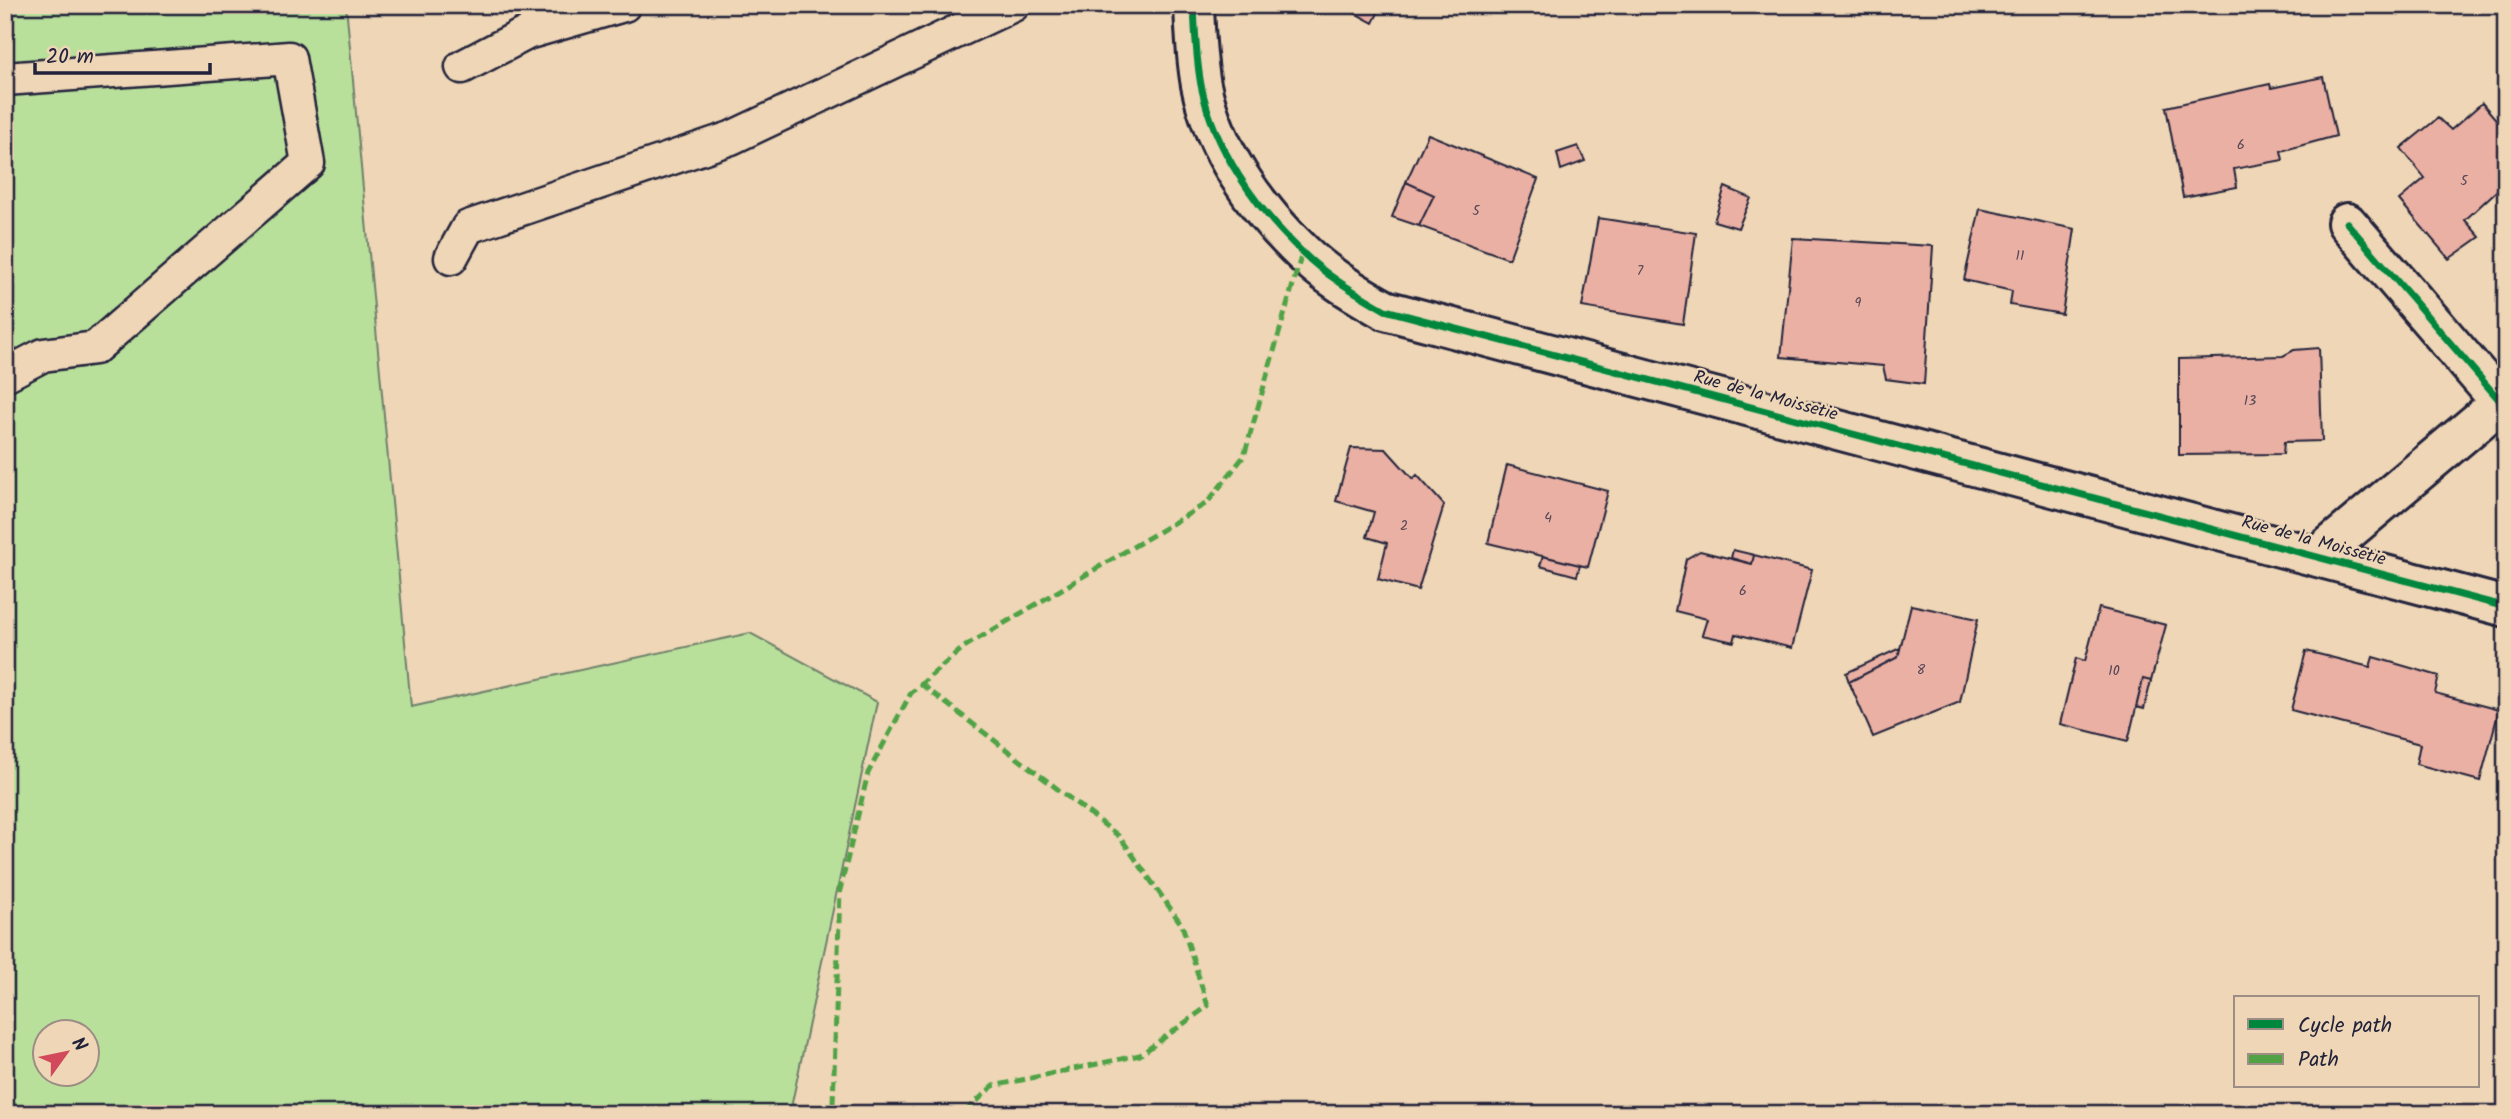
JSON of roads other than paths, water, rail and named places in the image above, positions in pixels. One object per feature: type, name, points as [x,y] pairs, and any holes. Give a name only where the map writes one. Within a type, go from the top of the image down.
[{"type":"street","name":"Rue de la Moissetie","points":[[1194,5],[1195,44],[1202,88],[1220,143],[1247,188],[1302,253],[1345,287],[1385,310],[2506,607]]},
{"type":"street","points":[[2317,558],[2504,400],[2347,223]]},
{"type":"lane","points":[[462,66],[527,33],[624,5]]},
{"type":"lane","points":[[451,258],[468,227],[731,138],[1013,5]]},
{"type":"lane","points":[[5,79],[289,58],[308,163],[95,348],[43,355],[5,375]]}]
